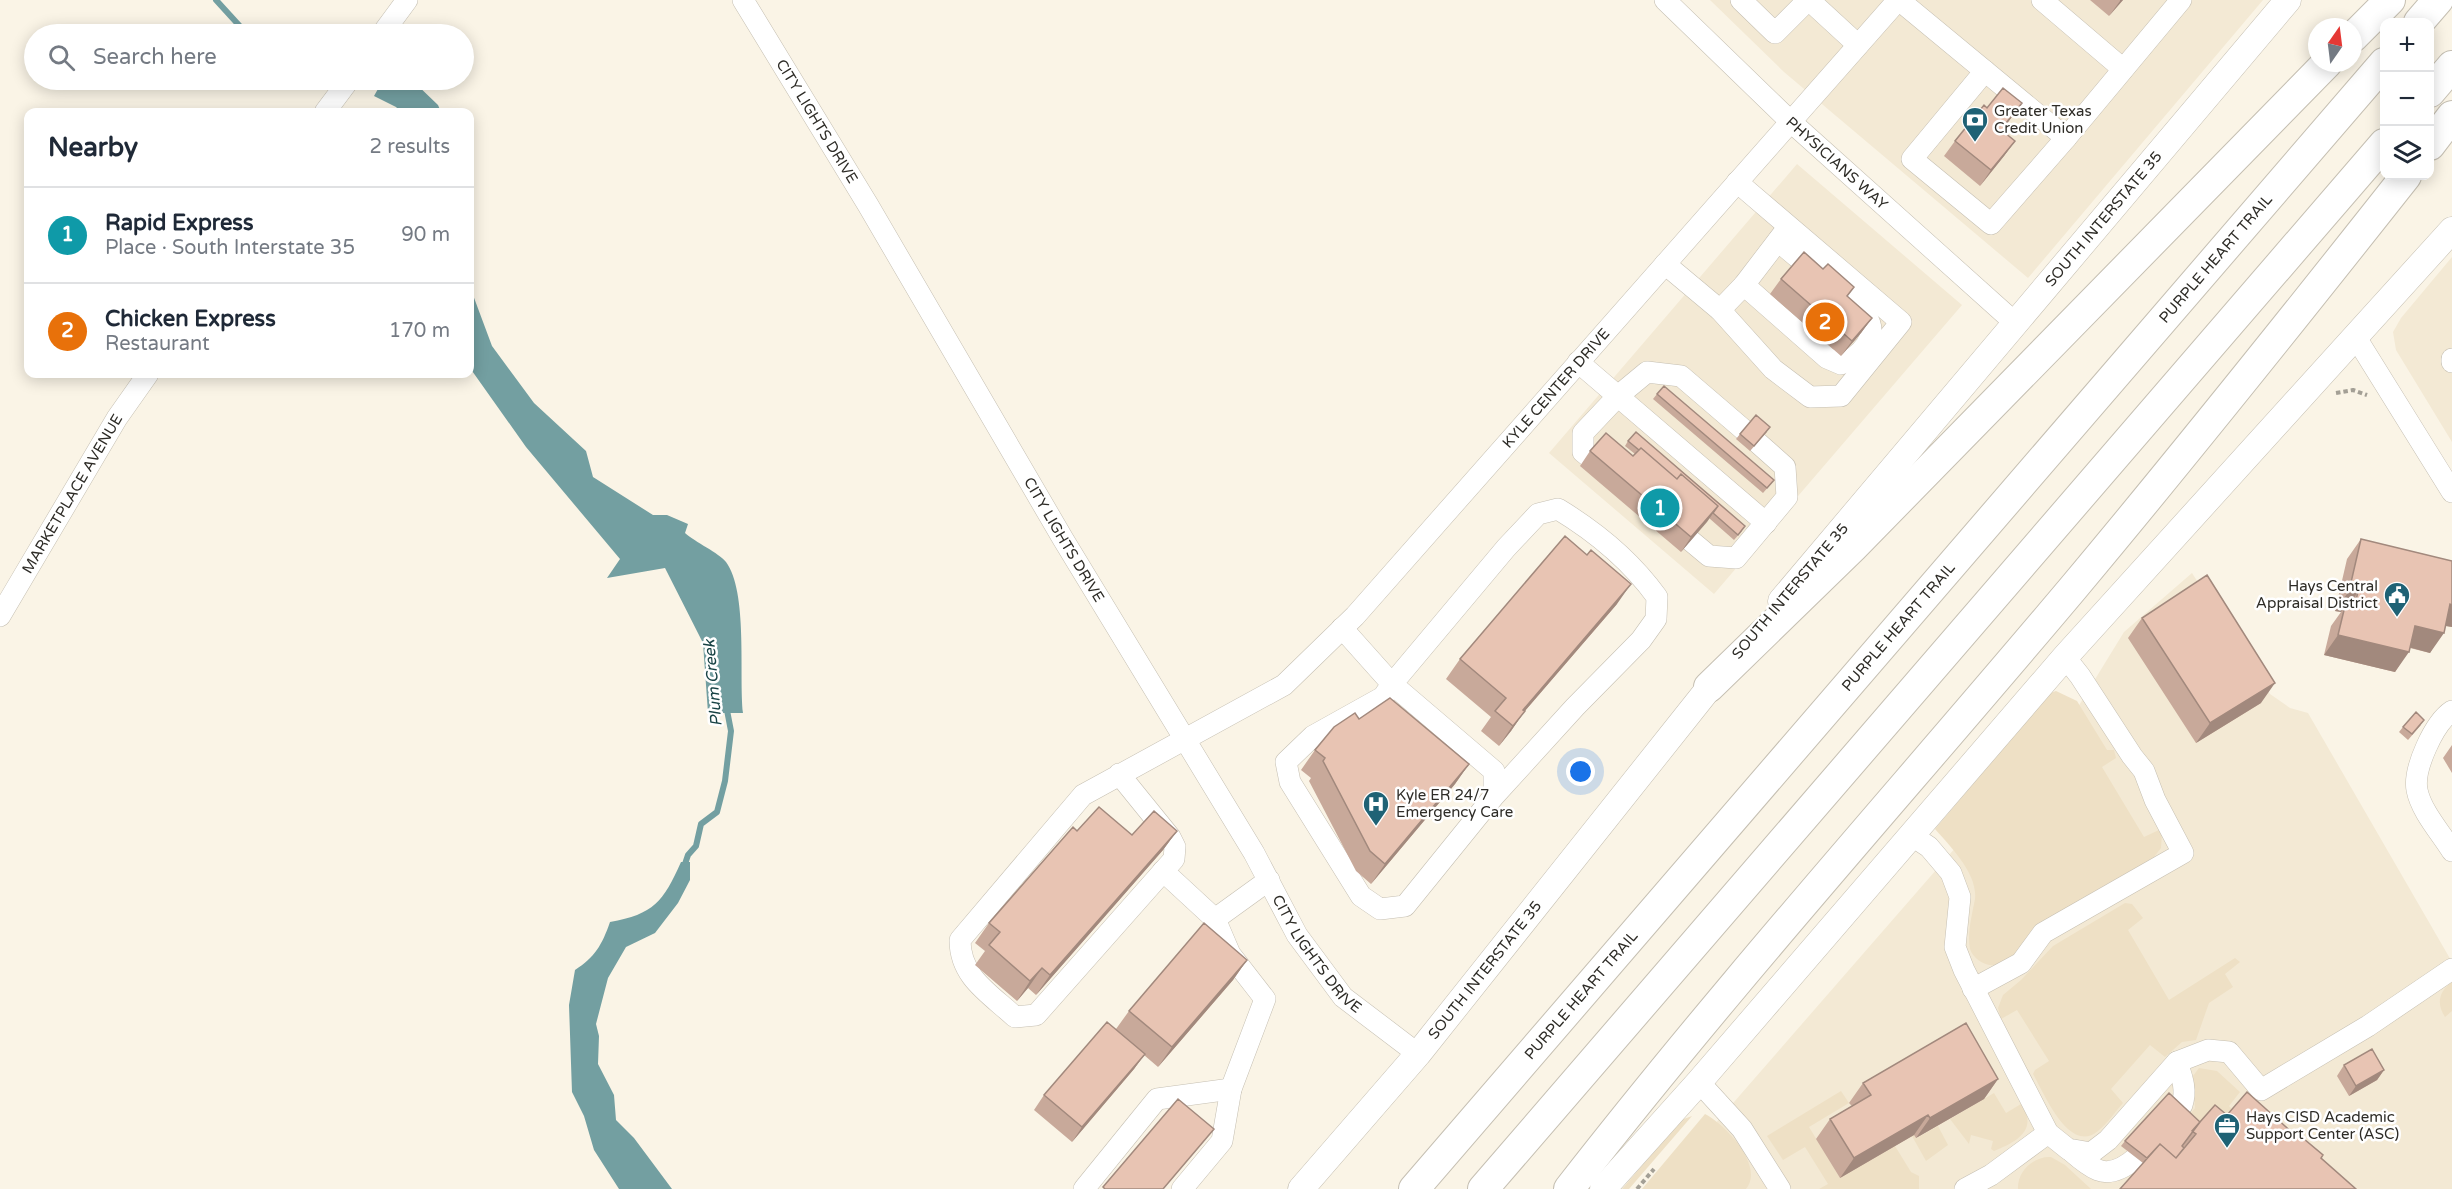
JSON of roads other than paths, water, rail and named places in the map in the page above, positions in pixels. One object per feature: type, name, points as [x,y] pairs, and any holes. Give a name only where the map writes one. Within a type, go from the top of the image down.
[{"type":"highway","points":[[2362,28],[2390,0]]},
{"type":"highway","points":[[2422,18],[2438,0]]},
{"type":"highway","points":[[2434,87],[2452,66]]},
{"type":"highway","name":"PURPLE HEART TRAIL","points":[[1414,1189],[2380,69]]},
{"type":"highway","points":[[1709,687],[1853,547],[2319,72]]},
{"type":"highway","points":[[2434,140],[2452,116]]},
{"type":"highway","points":[[1483,1189],[2380,150]]},
{"type":"highway","points":[[1569,1189],[1664,1067],[2073,588],[2277,339],[2403,180]]},
{"type":"main road","name":"SOUTH INTERSTATE 35","points":[[1301,1189],[1418,1054],[1709,687],[2014,322],[2288,0]]},
{"type":"main road","points":[[1603,1189],[1699,1082],[2064,657],[2355,336],[2448,241]]},
{"type":"street","points":[[390,24],[407,0]]},
{"type":"street","name":"CITY LIGHTS DRIVE","points":[[743,0],[862,194],[1063,539],[1269,880],[1297,935],[1343,997],[1418,1054]]},
{"type":"street","name":"PHYSICIANS WAY","points":[[1665,0],[1790,121],[2014,322]]},
{"type":"street","points":[[1741,0],[1775,33],[1808,0],[1858,45]]},
{"type":"street","points":[[1899,0],[2066,138]]},
{"type":"street","name":"KYLE CENTER DRIVE","points":[[1119,774],[1170,837],[1175,847],[1174,859],[1036,1015],[1015,1017],[965,970],[960,956],[960,940],[1083,795],[1119,774],[1284,685],[1342,628],[1899,0]]},
{"type":"street","points":[[2042,0],[2123,69]]},
{"type":"street","points":[[1984,71],[1912,159],[1991,224],[2181,0]]},
{"type":"street","points":[[328,108],[342,90]]},
{"type":"street","points":[[1737,182],[1784,234],[1866,316],[1871,329],[1867,345],[1856,359],[1841,364],[1827,358],[1743,285]]},
{"type":"street","points":[[1720,310],[1784,234]]},
{"type":"street","points":[[1665,264],[1720,310],[1773,369],[1810,397],[1841,396],[1901,322],[1784,234]]},
{"type":"street","points":[[2355,336],[2445,464],[2452,492]]},
{"type":"street","points":[[1578,362],[1766,523]]},
{"type":"street","points":[[1588,456],[1583,452],[1583,432],[1618,396],[1647,372],[1681,376],[1785,466],[1787,497],[1736,558],[1709,556],[1691,541]]},
{"type":"street","name":"MARKETPLACE AVENUE","points":[[0,616],[117,418],[145,378]]},
{"type":"street","points":[[1558,509],[1587,526],[1641,575],[1657,597],[1656,620],[1641,640],[1575,707],[1494,796],[1405,906],[1380,909],[1361,896],[1290,782],[1286,762],[1313,736],[1383,697],[1392,684],[1506,548],[1538,514],[1558,509]]},
{"type":"street","points":[[1342,628],[1392,684],[1494,771],[1494,796]]},
{"type":"street","points":[[1973,989],[2021,963],[2043,933],[2183,853],[2155,800],[2144,771],[2080,676],[2064,657]]},
{"type":"street","points":[[2452,711],[2434,730],[2419,771],[2417,790],[2452,851]]},
{"type":"street","points":[[1911,835],[1929,847],[1951,873],[1960,897],[1955,947],[1973,989],[2048,1132],[2100,1171],[2117,1171],[2132,1162],[2182,1105],[2185,1096],[2184,1083],[2177,1062]]},
{"type":"street","points":[[1163,871],[1215,919],[1230,954],[1265,999],[1231,1089],[1222,1141],[1198,1159],[1178,1186]]},
{"type":"street","points":[[1215,919],[1269,880]]},
{"type":"street","points":[[2068,1149],[2091,1153],[2108,1140],[2177,1062],[2208,1050],[2229,1052],[2261,1090],[2368,1026],[2452,969]]},
{"type":"street","points":[[1699,1082],[1742,1129],[1772,1185]]},
{"type":"street","points":[[1084,1189],[1106,1172],[1150,1120],[1157,1099],[1231,1089]]},
{"type":"street","points":[[1965,1189],[1991,1175],[2048,1132]]},
{"type":"water","points":[[377,90],[422,90],[439,108],[397,108],[374,96]]},
{"type":"water","points":[[474,298],[492,346],[534,403],[586,451],[593,477],[653,515],[667,515],[688,524],[685,533],[726,562],[733,576],[740,613],[743,713],[708,713],[703,643],[665,568],[607,578],[620,559],[526,447],[474,374]]},
{"type":"water","points":[[681,862],[690,862],[690,880],[678,903],[655,933],[626,947],[608,978],[596,1024],[599,1036],[598,1064],[614,1095],[616,1120],[634,1138],[672,1189],[619,1189],[594,1150],[584,1116],[572,1092],[569,1005],[575,970],[597,950],[610,922],[637,915],[655,904],[668,887]]},
{"type":"waterway","name":"Plum Creek","points":[[216,0],[238,24]]},
{"type":"waterway","name":"Plum Creek","points":[[684,867],[688,855],[696,846],[701,824],[717,812],[725,781],[731,731],[726,705]]},
{"type":"place","name":"Greater Texas Credit Union","points":[[1975,143]]},
{"type":"place","name":"Chicken Express","points":[[1825,322]]},
{"type":"place","name":"Rapid Express","points":[[1660,508]]},
{"type":"place","name":"Hays Central Appraisal District","points":[[2397,618]]},
{"type":"place","name":"Kyle ER 24/7 Emergency Care","points":[[1376,827]]},
{"type":"place","name":"Hays CISD Academic Support Center (ASC)","points":[[2227,1149]]}]
